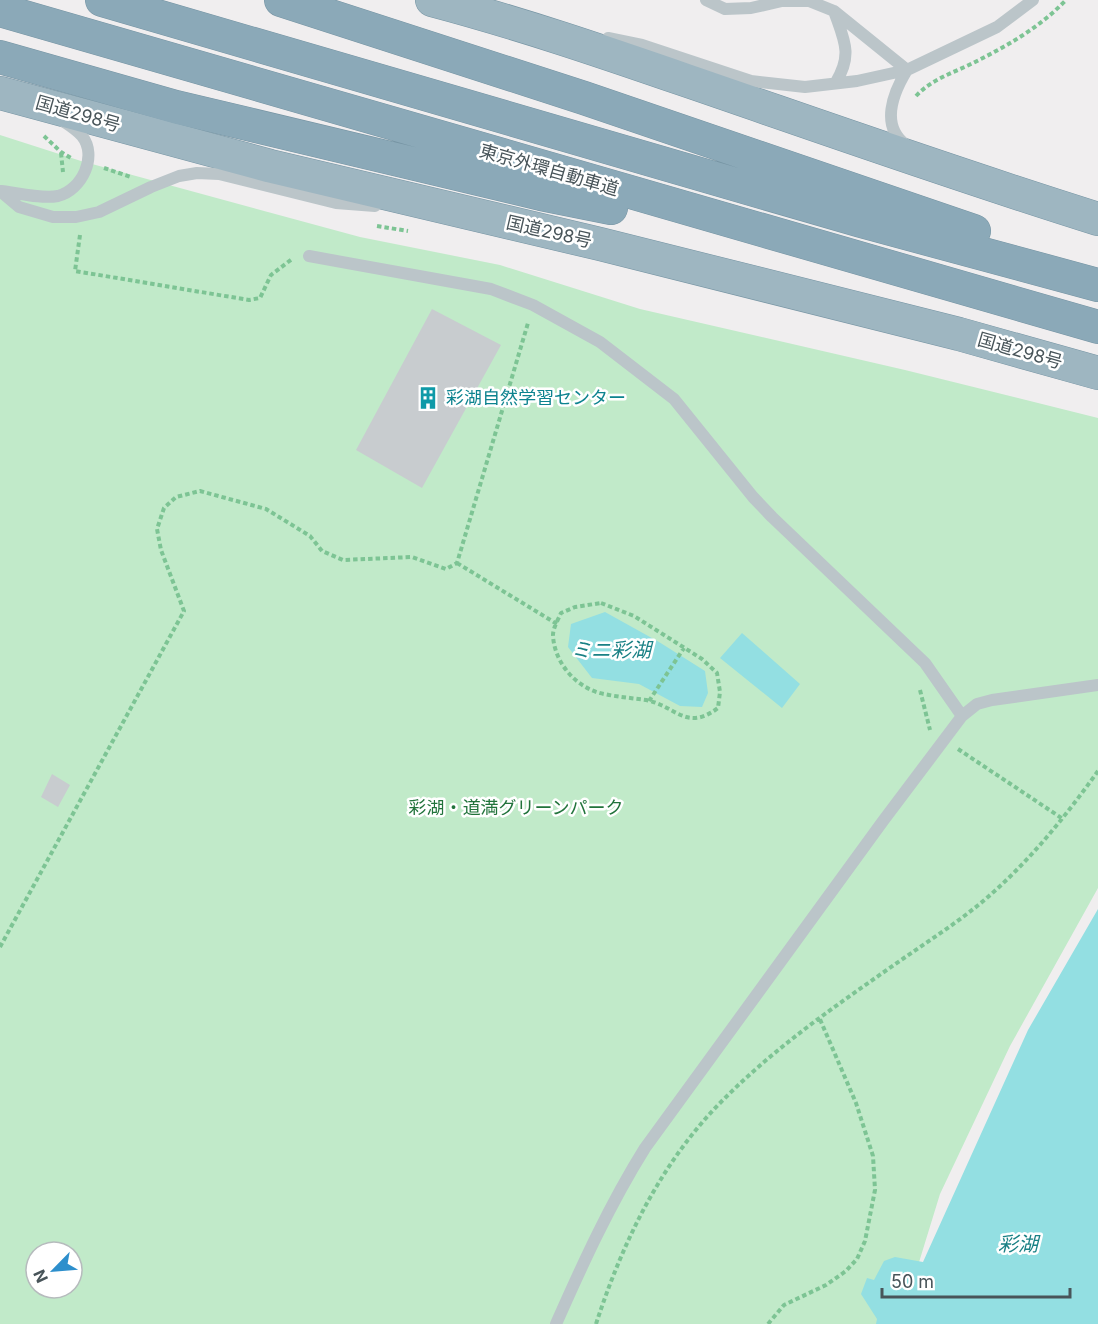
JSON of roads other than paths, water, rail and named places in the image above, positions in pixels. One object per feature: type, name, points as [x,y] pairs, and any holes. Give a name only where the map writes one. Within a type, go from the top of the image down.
[{"type":"highway","name":"東京外環自動車道","points":[[102,0],[850,218],[1098,285]]},
{"type":"highway","points":[[281,0],[584,98],[1098,271]]},
{"type":"highway","points":[[432,0],[475,11],[1098,219]]},
{"type":"highway","name":"東京外環自動車道","points":[[0,10],[1098,327]]},
{"type":"highway","points":[[0,57],[176,107],[541,194],[851,257]]},
{"type":"highway","name":"国道298号","points":[[0,93],[270,166],[600,244],[959,334],[1098,374]]},
{"type":"lane","points":[[706,0],[725,9],[809,1],[834,11],[907,70]]},
{"type":"lane","points":[[475,11],[642,45],[751,81],[805,87],[857,81],[907,70],[997,27],[1033,0]]},
{"type":"lane","points":[[834,11],[845,46],[846,67],[836,82]]},
{"type":"lane","points":[[907,70],[894,96],[891,128],[899,140],[932,165]]},
{"type":"lane","points":[[0,191],[55,196],[67,193],[79,183],[85,174],[88,152],[82,136],[32,102]]},
{"type":"lane","points":[[0,191],[19,207],[53,217],[76,217],[99,212],[179,176],[197,173],[219,174],[336,203],[468,213]]},
{"type":"lane","points":[[309,256],[490,289],[533,305],[600,342],[674,399],[771,517],[925,663],[962,716]]},
{"type":"lane","points":[[556,1324],[594,1239],[621,1186],[645,1148],[876,830],[962,716],[977,704],[992,700],[1098,685]]},
{"type":"water","name":"ミニ彩湖","points":[[605,612],[705,671],[708,693],[702,707],[680,706],[639,684],[592,678],[568,647],[571,624]]},
{"type":"water","points":[[742,633],[800,684],[782,708],[720,658]]},
{"type":"water","name":"彩湖","points":[[1098,909],[1098,1324],[876,1324],[877,1319],[861,1294],[867,1278],[874,1280],[884,1261],[895,1257],[923,1262],[1028,1030]]},
{"type":"place","name":"彩湖自然学習センター","points":[[428,398]]},
{"type":"park label","name":"彩湖・道満グリーンパーク","points":[[516,808]]}]
